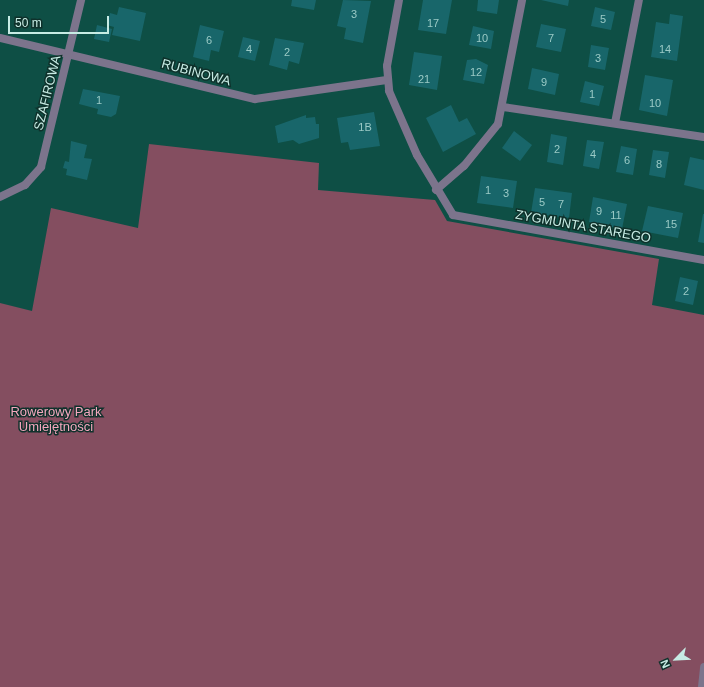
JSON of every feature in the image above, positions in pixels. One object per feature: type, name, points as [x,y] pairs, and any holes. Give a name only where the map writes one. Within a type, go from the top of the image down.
[{"type":"street","name":"SZAFIROWA","points":[[0,197],[25,186],[44,159],[70,54],[81,0]]},
{"type":"street","points":[[399,0],[387,80],[402,125],[436,190],[493,133],[502,107],[522,0]]},
{"type":"street","points":[[615,123],[639,0]]},
{"type":"street","name":"RUBINOWA","points":[[0,38],[255,99],[387,80]]},
{"type":"street","points":[[502,107],[704,137]]},
{"type":"street","name":"ZYGMUNTA STAREGO","points":[[436,190],[450,212],[457,217],[704,260]]},
{"type":"street","points":[[702,687],[704,667]]},
{"type":"green space","name":"Rowerowy Park Umiejętności","points":[[149,144],[319,163],[318,190],[435,200],[447,221],[659,259],[652,305],[704,315],[704,687],[0,687],[0,303],[32,311],[51,208],[138,228]]},
{"type":"building","points":[[292,0],[316,0],[314,10],[291,6]]},
{"type":"building","points":[[343,0],[371,1],[363,43],[344,39],[346,28],[337,26]]},
{"type":"building","points":[[423,0],[452,0],[446,34],[418,30]]},
{"type":"building","points":[[478,0],[499,0],[497,14],[477,11]]},
{"type":"building","points":[[541,0],[569,0],[568,6]]},
{"type":"building","points":[[119,7],[146,13],[140,41],[112,35],[114,27],[107,25],[110,13],[117,15]]},
{"type":"building","points":[[595,7],[615,12],[611,30],[591,26]]},
{"type":"building","points":[[670,14],[683,16],[677,61],[651,57],[656,22],[669,24]]},
{"type":"building","points":[[541,24],[566,29],[561,52],[536,47]]},
{"type":"building","points":[[97,25],[112,29],[109,42],[94,39]]},
{"type":"building","points":[[200,25],[224,31],[219,52],[211,50],[209,61],[193,57]]},
{"type":"building","points":[[473,26],[494,31],[491,49],[469,45]]},
{"type":"building","points":[[243,37],[260,41],[255,61],[238,57]]},
{"type":"building","points":[[275,38],[304,43],[299,64],[289,61],[287,70],[269,65]]},
{"type":"building","points":[[591,45],[609,48],[605,70],[588,67]]},
{"type":"building","points":[[414,52],[442,56],[437,90],[409,85]]},
{"type":"building","points":[[476,59],[488,65],[484,84],[463,80],[467,60]]},
{"type":"building","points":[[532,68],[559,74],[555,95],[528,89]]},
{"type":"building","points":[[645,75],[673,80],[667,116],[639,110]]},
{"type":"building","points":[[585,81],[604,86],[599,106],[580,102]]},
{"type":"building","points":[[83,89],[120,96],[116,114],[111,117],[97,114],[98,109],[79,104]]},
{"type":"building","points":[[451,105],[459,122],[467,118],[476,134],[443,152],[426,118]]},
{"type":"building","points":[[374,112],[380,146],[350,150],[348,142],[341,143],[337,118]]},
{"type":"building","points":[[306,115],[306,118],[315,117],[316,124],[319,124],[319,138],[299,144],[293,140],[278,143],[275,126]]},
{"type":"building","points":[[514,131],[532,145],[520,161],[502,148]]},
{"type":"building","points":[[551,134],[567,137],[563,165],[547,162]]},
{"type":"building","points":[[587,140],[604,142],[599,169],[583,166]]},
{"type":"building","points":[[71,141],[87,145],[84,158],[92,159],[87,180],[66,175],[67,169],[63,168],[65,161],[69,162]]},
{"type":"building","points":[[621,146],[637,149],[633,175],[616,172]]},
{"type":"building","points":[[653,150],[669,152],[665,178],[649,175]]},
{"type":"building","points":[[690,157],[704,160],[704,190],[684,185]]},
{"type":"building","points":[[481,176],[517,181],[513,208],[477,203]]},
{"type":"building","points":[[535,188],[572,193],[569,218],[531,213]]},
{"type":"building","points":[[593,197],[627,204],[622,229],[589,222]]},
{"type":"building","points":[[648,206],[683,213],[678,238],[642,231]]},
{"type":"building","points":[[704,214],[704,243],[698,242]]},
{"type":"building","points":[[680,277],[698,281],[693,305],[675,301]]}]
